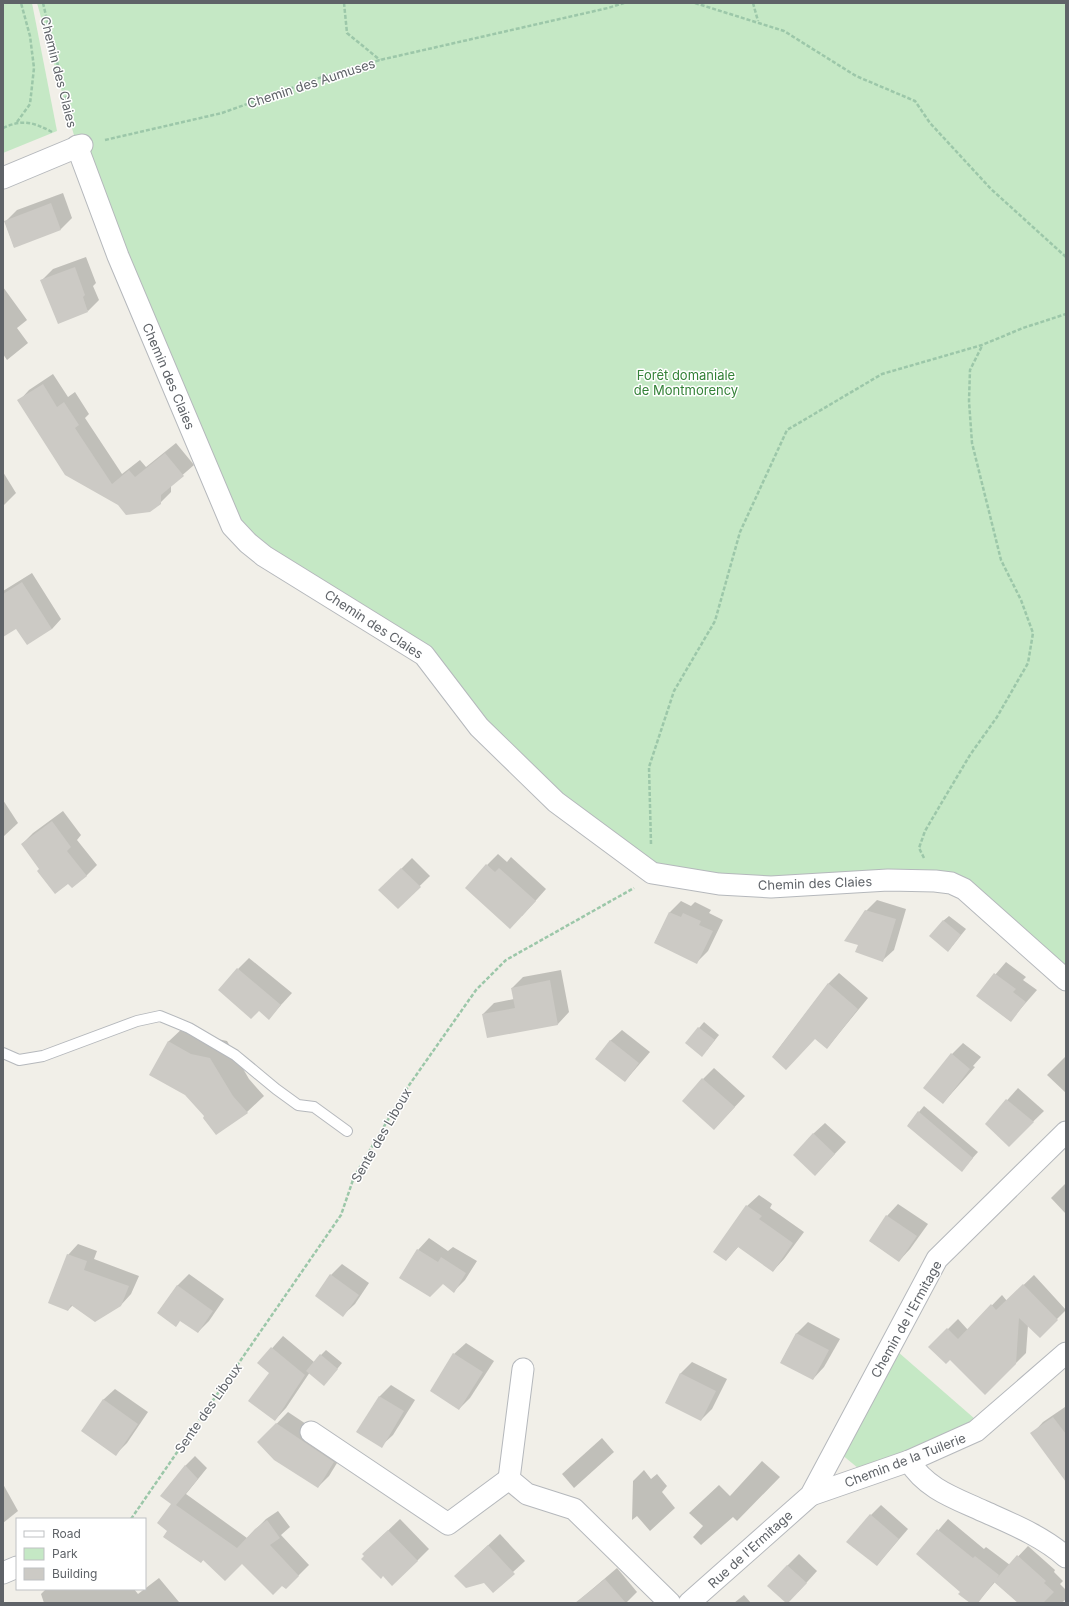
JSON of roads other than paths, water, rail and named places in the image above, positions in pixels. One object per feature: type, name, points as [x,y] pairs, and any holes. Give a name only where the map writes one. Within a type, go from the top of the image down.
[{"type":"street","name":"Chemin des Claies","points":[[3,178],[80,146],[118,256],[232,526],[248,543],[264,556],[424,655],[479,726],[556,802],[652,873],[719,884],[772,887],[888,880],[935,881],[951,883],[964,889],[1066,980]]},
{"type":"street","name":"Chemin de l'Ermitage","points":[[811,1494],[937,1259],[1066,1132]]},
{"type":"street","name":"Chemin de la Tuilerie","points":[[811,1494],[909,1461],[976,1432],[1066,1353]]},
{"type":"street","points":[[311,1432],[448,1524],[509,1479],[523,1369]]},
{"type":"street","points":[[832,1455],[858,1479]]},
{"type":"street","points":[[909,1461],[914,1470],[935,1489],[1032,1534],[1066,1557]]},
{"type":"street","points":[[509,1479],[527,1494],[574,1509],[670,1603]]},
{"type":"street","name":"Rue de l'Ermitage","points":[[689,1603],[811,1494]]},
{"type":"street","points":[[3,1573],[16,1567]]},
{"type":"lane","points":[[3,1053],[19,1060],[43,1056],[138,1021],[160,1016],[189,1028],[235,1054],[276,1089],[298,1104],[314,1107],[347,1132]]},
{"type":"park label","name":"Forêt domaniale de Montmorency","points":[[686,382]]}]
